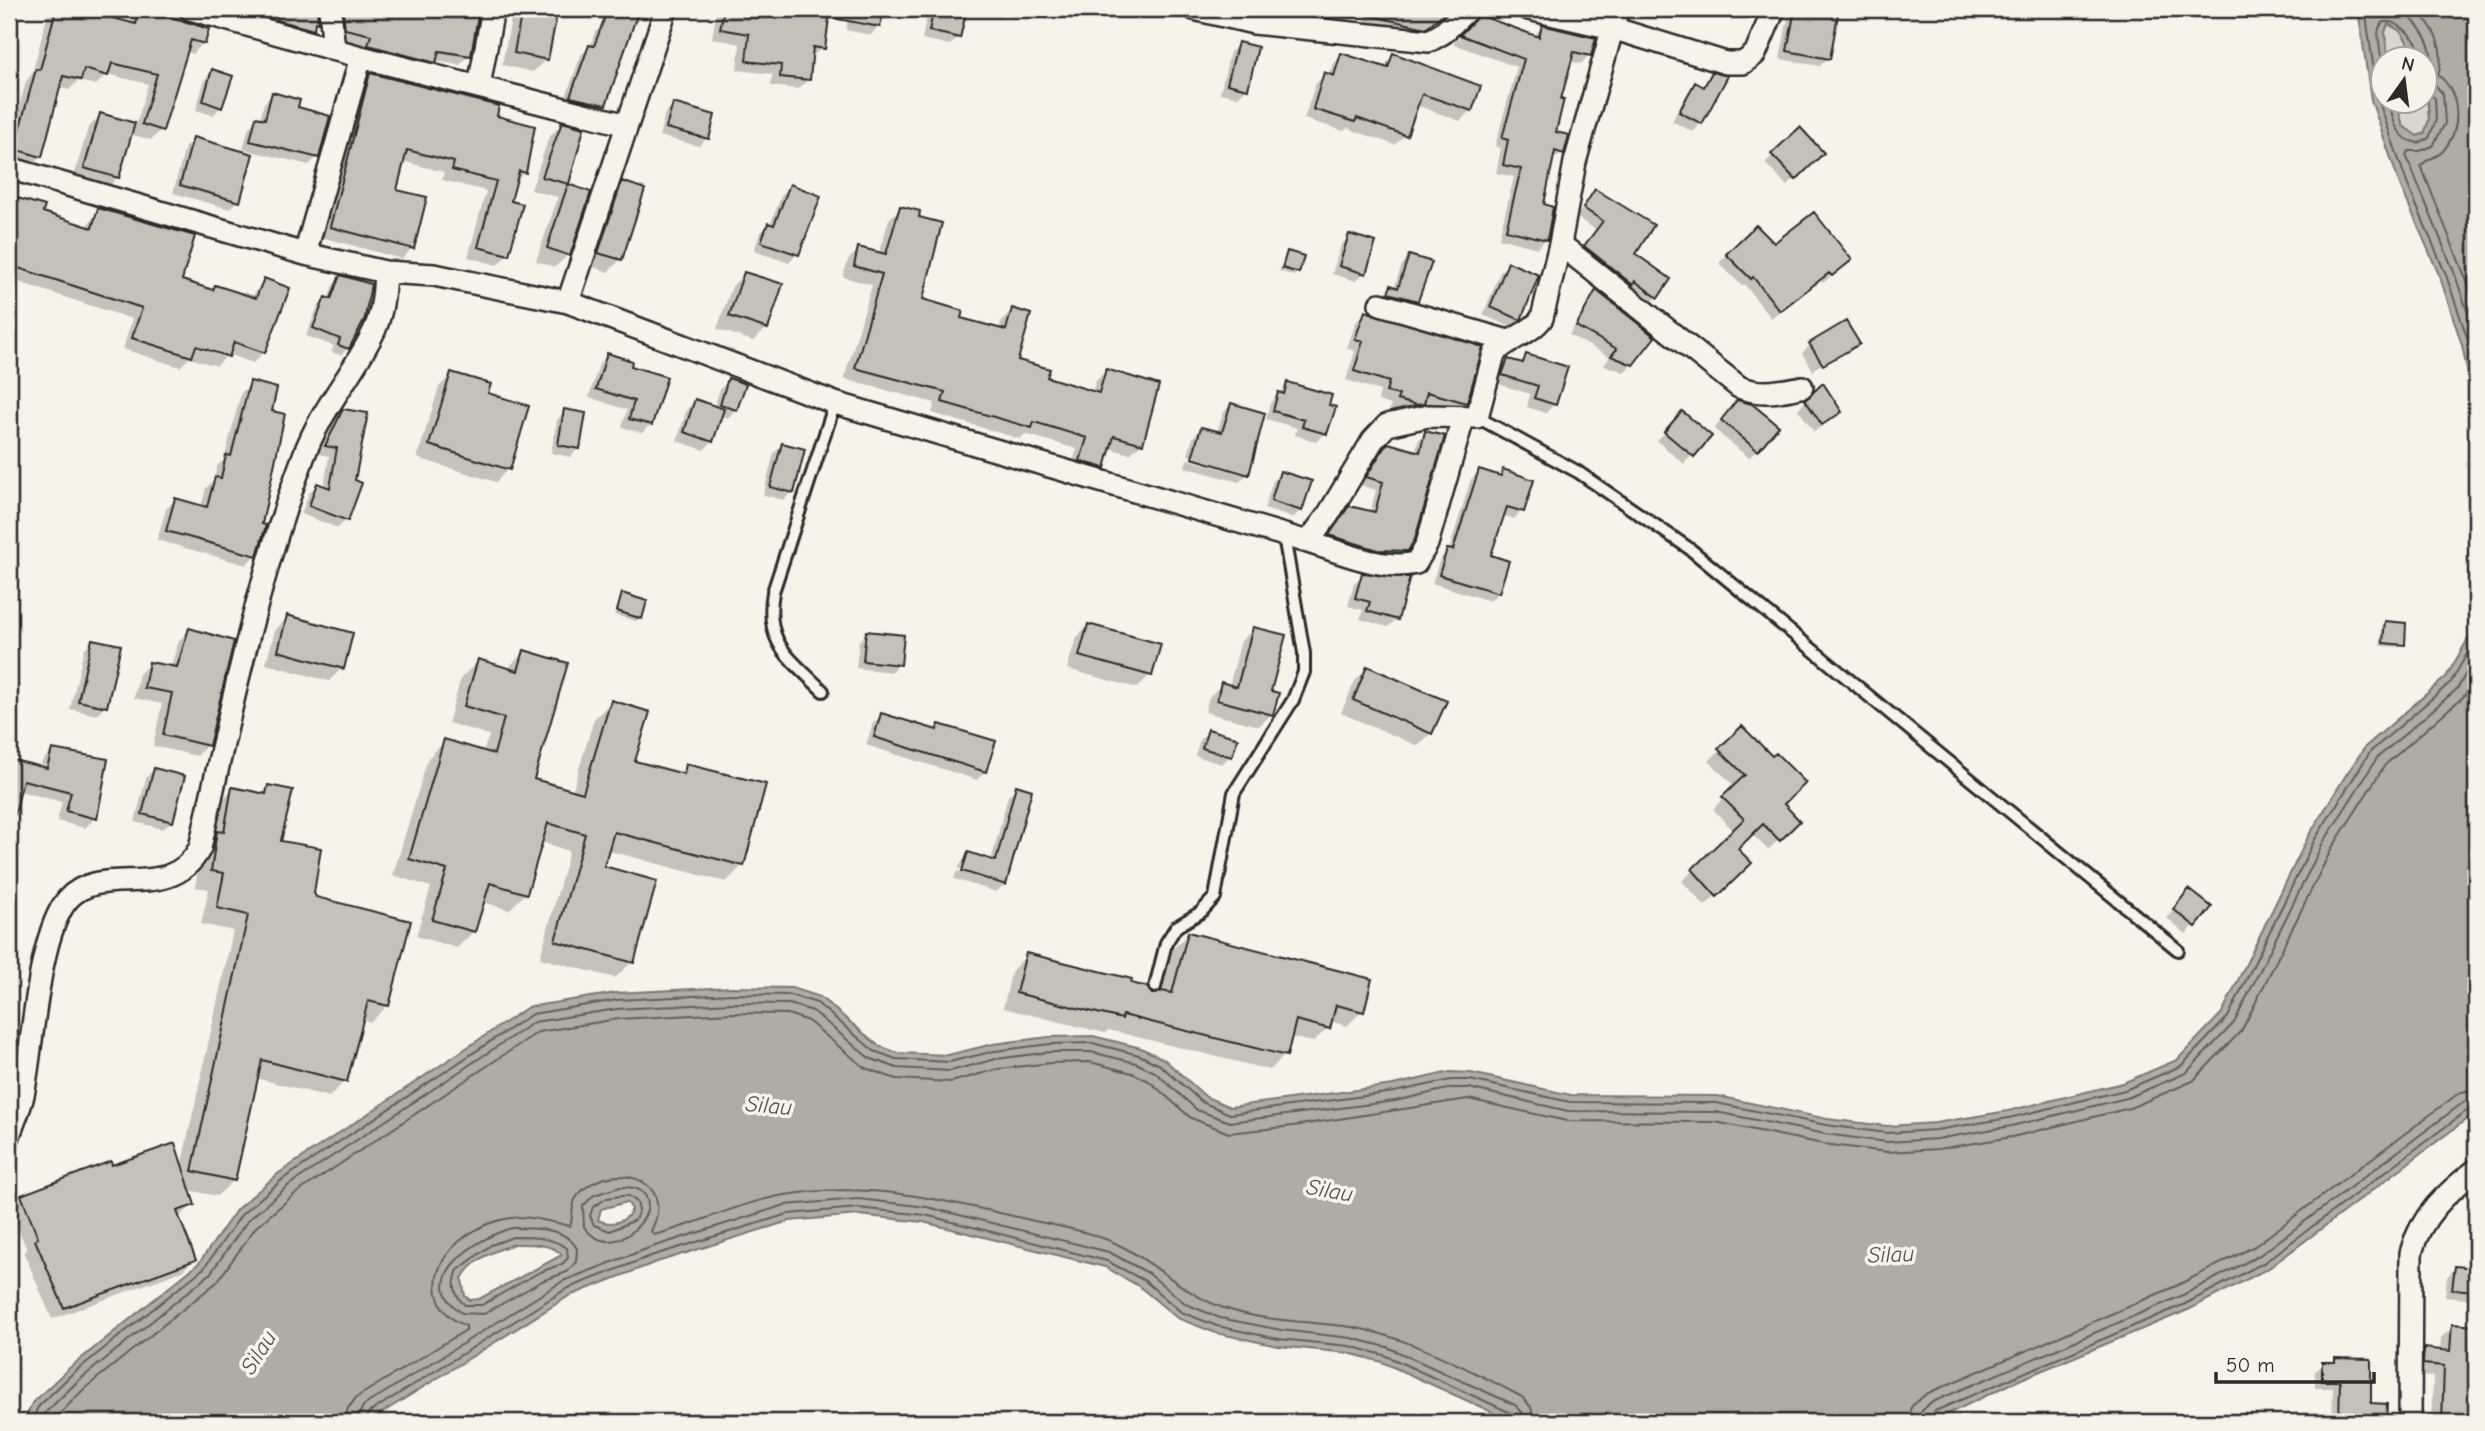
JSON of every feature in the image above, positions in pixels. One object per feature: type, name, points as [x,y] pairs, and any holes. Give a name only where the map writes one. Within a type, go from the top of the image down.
[{"type":"street","points":[[190,9],[334,50],[627,125]]},
{"type":"street","points":[[330,9],[334,50]]},
{"type":"street","points":[[479,86],[493,9]]},
{"type":"street","points":[[568,302],[666,9]]},
{"type":"street","points":[[1194,9],[1254,23],[1420,40],[1429,40],[1443,33],[1468,9]]},
{"type":"street","points":[[1529,9],[1615,18],[1727,62],[1743,64],[1755,54],[1774,9]]},
{"type":"street","points":[[9,168],[305,254],[385,272],[434,275],[568,302],[835,403],[1369,561],[1404,566],[1416,563],[1427,544],[1494,354],[1508,341],[1536,326],[1542,318],[1560,244],[1575,162],[1615,18]]},
{"type":"street","points":[[305,254],[361,57]]},
{"type":"street","points":[[1560,244],[1740,387],[1768,394],[1802,387]]},
{"type":"street","points":[[9,1136],[22,1097],[36,1004],[52,936],[68,900],[79,891],[95,886],[164,878],[181,872],[192,863],[200,848],[248,634],[302,459],[331,397],[375,329],[383,303],[385,272]]},
{"type":"street","points":[[1380,304],[1508,341]]},
{"type":"street","points":[[1308,542],[1328,515],[1373,440],[1387,425],[1428,416],[1470,418]]},
{"type":"street","points":[[2410,1422],[2411,1254],[2416,1234],[2433,1209],[2476,1170]]},
{"type":"lane","points":[[823,691],[786,654],[774,636],[769,617],[773,592],[835,403]]},
{"type":"lane","points":[[1470,418],[1578,472],[1690,549],[2178,950]]},
{"type":"lane","points":[[1155,987],[1166,943],[1176,927],[1201,912],[1215,897],[1234,793],[1293,700],[1304,672],[1304,653],[1284,536]]},
{"type":"shaded area","points":[[2388,24],[2401,31],[2410,46],[2387,46],[2385,32]]},
{"type":"shaded area","points":[[2400,116],[2429,116],[2424,134],[2416,136],[2403,126]]},
{"type":"water","points":[[2358,9],[2476,9],[2476,415],[2462,345],[2440,277],[2400,185],[2376,116],[2400,116],[2403,126],[2417,136],[2424,134],[2429,116],[2440,116],[2440,46],[2410,46],[2401,31],[2388,24],[2385,32],[2387,46],[2370,46],[2370,93]]},
{"type":"water","name":"Silau","points":[[2476,616],[2476,1112],[2269,1268],[2188,1310],[2019,1380],[1931,1422],[1514,1422],[1382,1362],[1348,1353],[1278,1346],[1216,1333],[1177,1318],[1140,1287],[1105,1267],[923,1222],[858,1215],[789,1221],[654,1263],[569,1296],[367,1422],[24,1422],[32,1403],[67,1370],[199,1263],[237,1209],[279,1173],[528,1007],[616,993],[732,987],[792,988],[820,997],[879,1046],[898,1053],[948,1055],[993,1044],[1049,1037],[1093,1036],[1141,1048],[1164,1059],[1206,1097],[1230,1107],[1393,1085],[1450,1072],[1471,1073],[1571,1095],[1717,1096],[1827,1119],[1887,1126],[1935,1123],[2008,1111],[2123,1083],[2177,1060],[2222,1013],[2309,835],[2346,775],[2365,747],[2446,677],[2471,634]],"holes":[[[627,1202],[632,1209],[622,1220],[612,1223],[598,1220],[601,1209]],[[514,1244],[546,1246],[562,1255],[479,1299],[470,1300],[465,1296],[462,1279],[471,1266]]]},
{"type":"building","points":[[56,9],[99,9],[98,14],[136,24],[140,9],[162,9],[161,14],[209,29],[205,44],[191,40],[163,131],[142,124],[157,74],[112,63],[108,76],[84,69],[81,80],[63,76],[42,157],[14,149],[36,69],[40,70]]},
{"type":"building","points":[[278,9],[317,9],[318,23],[315,22],[314,30],[277,20]]},
{"type":"building","points":[[343,9],[479,10],[471,56],[439,51],[436,63],[368,45],[371,35],[345,29]]},
{"type":"building","points":[[522,9],[558,9],[548,60],[514,53]]},
{"type":"building","points":[[608,9],[639,9],[606,105],[570,97],[589,45],[594,46]]},
{"type":"building","points":[[724,9],[761,9],[829,18],[825,49],[813,47],[810,80],[780,77],[781,65],[746,61],[749,34],[720,29]]},
{"type":"building","points":[[828,9],[884,9],[880,27],[827,17]]},
{"type":"building","points":[[934,9],[967,9],[960,38],[929,31]]},
{"type":"building","points":[[1363,9],[1449,9],[1426,28],[1362,14]]},
{"type":"building","points":[[1795,9],[1839,9],[1830,59],[1787,51]]},
{"type":"building","points":[[1479,15],[1539,37],[1542,25],[1596,38],[1591,56],[1574,52],[1561,99],[1564,99],[1556,132],[1569,135],[1564,154],[1555,151],[1544,204],[1553,207],[1547,240],[1506,230],[1521,169],[1503,165],[1508,140],[1502,138],[1524,59],[1460,35]]},
{"type":"building","points":[[1238,42],[1258,47],[1248,89],[1227,84]]},
{"type":"building","points":[[1341,53],[1388,68],[1393,53],[1481,86],[1472,111],[1422,94],[1407,136],[1357,118],[1355,122],[1313,109],[1324,72],[1334,76]]},
{"type":"building","points":[[212,69],[233,76],[222,108],[203,101]]},
{"type":"building","points":[[1712,72],[1728,76],[1702,124],[1679,112],[1695,82],[1704,87]]},
{"type":"building","points":[[370,73],[499,106],[497,116],[535,126],[526,173],[519,171],[511,201],[523,204],[509,255],[478,247],[496,181],[452,170],[454,162],[407,150],[397,190],[427,197],[414,249],[330,227]]},
{"type":"building","points":[[272,92],[300,100],[298,107],[330,116],[319,158],[250,141],[256,117],[265,119]]},
{"type":"building","points":[[673,103],[715,115],[709,139],[666,128]]},
{"type":"building","points":[[100,113],[135,123],[119,178],[84,168]]},
{"type":"building","points":[[562,122],[584,128],[569,184],[542,177]]},
{"type":"building","points":[[1800,127],[1824,153],[1796,180],[1771,154]]},
{"type":"building","points":[[193,137],[253,154],[240,202],[180,185]]},
{"type":"building","points":[[622,181],[645,189],[622,260],[598,253]]},
{"type":"building","points":[[568,184],[591,192],[570,256],[547,248]]},
{"type":"building","points":[[790,184],[821,196],[799,255],[761,242],[768,223],[774,225]]},
{"type":"building","points":[[1595,189],[1654,225],[1636,254],[1671,279],[1658,298],[1635,281],[1633,285],[1584,246],[1603,221],[1583,208]]},
{"type":"building","points":[[14,197],[45,206],[43,212],[92,228],[98,208],[195,236],[182,280],[213,290],[215,285],[256,298],[264,278],[290,288],[265,353],[234,342],[229,357],[196,346],[192,357],[132,338],[142,308],[9,265],[9,215]]},
{"type":"building","points":[[900,206],[920,211],[919,217],[942,223],[923,299],[963,311],[961,318],[1006,330],[1012,308],[1031,314],[1018,360],[1050,369],[1047,377],[1099,393],[1106,369],[1159,385],[1143,444],[1114,436],[1105,468],[1080,461],[1087,438],[1034,422],[1032,428],[942,402],[945,392],[855,368],[882,274],[854,266],[858,247],[886,254]]},
{"type":"building","points":[[1814,212],[1852,260],[1832,276],[1829,273],[1780,311],[1753,277],[1751,279],[1726,254],[1756,225],[1774,243]]},
{"type":"building","points":[[1349,234],[1376,242],[1366,274],[1339,266]]},
{"type":"building","points":[[1287,251],[1304,256],[1299,273],[1282,268]]},
{"type":"building","points":[[1409,255],[1432,262],[1418,301],[1388,293],[1391,285],[1398,288]]},
{"type":"building","points":[[1508,262],[1539,275],[1521,320],[1490,307]]},
{"type":"building","points":[[744,272],[783,284],[768,329],[729,316]]},
{"type":"building","points":[[340,275],[371,284],[365,318],[349,349],[338,345],[340,339],[313,328],[325,297],[331,299]]},
{"type":"building","points":[[1596,290],[1655,337],[1633,365],[1611,356],[1617,349],[1576,326]]},
{"type":"building","points":[[1365,311],[1483,347],[1467,403],[1427,392],[1424,404],[1416,405],[1397,400],[1399,395],[1386,392],[1389,382],[1354,371],[1363,341],[1355,339]]},
{"type":"building","points":[[1846,321],[1860,344],[1823,365],[1809,343]]},
{"type":"building","points":[[607,353],[632,361],[631,366],[667,377],[652,425],[629,419],[634,401],[596,389]]},
{"type":"building","points":[[1526,354],[1568,367],[1556,405],[1534,398],[1538,386],[1502,375],[1508,359],[1523,363]]},
{"type":"building","points":[[451,372],[491,384],[488,393],[529,406],[510,470],[429,445]]},
{"type":"building","points":[[728,378],[746,384],[737,410],[720,405]]},
{"type":"building","points":[[250,381],[277,388],[272,411],[285,414],[262,524],[266,525],[257,556],[166,531],[175,498],[207,507],[215,477],[221,478],[226,455],[231,456]]},
{"type":"building","points":[[1287,382],[1332,395],[1329,405],[1336,407],[1327,434],[1302,427],[1304,420],[1273,411],[1278,392],[1284,394]]},
{"type":"building","points":[[1823,383],[1842,412],[1822,425],[1805,400]]},
{"type":"building","points":[[695,399],[724,409],[713,442],[684,432]]},
{"type":"building","points":[[1737,400],[1752,404],[1779,426],[1758,451],[1721,420]]},
{"type":"building","points":[[1231,403],[1265,413],[1249,475],[1192,458],[1201,427],[1222,432]]},
{"type":"building","points":[[343,409],[368,413],[355,480],[362,483],[348,521],[309,506],[317,483],[330,488],[337,448],[325,446]]},
{"type":"building","points":[[564,409],[586,413],[580,449],[558,445]]},
{"type":"building","points":[[1682,411],[1712,436],[1694,457],[1664,432]]},
{"type":"building","points":[[1425,431],[1445,436],[1415,539],[1408,551],[1378,550],[1329,535],[1349,506],[1375,512],[1383,482],[1366,477],[1388,443],[1420,452]]},
{"type":"building","points":[[782,443],[805,449],[794,493],[770,487]]},
{"type":"building","points":[[1479,469],[1501,476],[1503,469],[1534,480],[1524,512],[1507,507],[1491,555],[1509,561],[1499,593],[1439,575],[1447,549],[1453,550]]},
{"type":"building","points":[[1280,471],[1312,481],[1302,511],[1271,501]]},
{"type":"building","points":[[1362,573],[1410,577],[1398,620],[1367,611],[1370,602],[1355,598]]},
{"type":"building","points":[[622,593],[647,601],[642,619],[617,611]]},
{"type":"building","points":[[287,615],[353,633],[344,669],[278,651]]},
{"type":"building","points":[[2385,621],[2406,623],[2405,645],[2383,643]]},
{"type":"building","points":[[1088,624],[1161,644],[1152,676],[1079,656]]},
{"type":"building","points":[[1253,627],[1286,635],[1271,691],[1279,693],[1273,715],[1217,700],[1221,682],[1237,687]]},
{"type":"building","points":[[189,628],[234,641],[209,746],[163,735],[172,693],[144,688],[149,662],[177,667]]},
{"type":"building","points":[[866,631],[904,635],[901,665],[863,661]]},
{"type":"building","points":[[92,639],[121,645],[107,707],[78,701]]},
{"type":"building","points":[[524,650],[568,663],[534,779],[583,793],[611,700],[650,712],[635,761],[684,774],[686,764],[766,784],[744,866],[614,832],[604,866],[657,881],[634,963],[555,941],[585,834],[548,823],[527,894],[490,883],[475,932],[432,920],[447,870],[409,859],[444,739],[494,754],[504,718],[464,706],[478,659],[518,671]]},
{"type":"building","points":[[1367,666],[1447,701],[1432,734],[1353,700]]},
{"type":"building","points":[[881,713],[937,730],[939,724],[996,741],[986,772],[874,737]]},
{"type":"building","points":[[1742,726],[1772,756],[1776,753],[1806,783],[1784,804],[1800,821],[1780,841],[1763,824],[1738,849],[1752,863],[1717,897],[1692,869],[1744,819],[1722,797],[1745,775],[1718,749]]},
{"type":"building","points":[[1208,729],[1238,738],[1232,757],[1202,748]]},
{"type":"building","points":[[52,749],[108,759],[97,819],[66,811],[71,792],[23,780],[15,814],[9,813],[9,759],[47,768]]},
{"type":"building","points":[[154,768],[185,776],[173,822],[142,814]]},
{"type":"building","points":[[268,785],[293,790],[281,841],[321,848],[314,893],[316,897],[411,921],[389,1006],[368,1001],[347,1082],[262,1060],[235,1181],[192,1171],[248,915],[217,908],[224,873],[211,871],[217,831],[224,832],[232,787],[266,794]]},
{"type":"building","points":[[1016,785],[1032,790],[1006,885],[962,871],[968,852],[996,861]]},
{"type":"building","points":[[2189,889],[2212,907],[2196,927],[2173,909]]},
{"type":"building","points":[[1188,932],[1372,979],[1364,1012],[1336,1005],[1330,1029],[1296,1020],[1287,1056],[1123,1015],[1122,1019],[1016,993],[1026,953],[1132,979],[1131,983],[1147,987],[1152,994],[1162,991],[1172,993]]},
{"type":"building","points":[[175,1143],[195,1205],[177,1211],[196,1260],[64,1308],[35,1240],[38,1238],[21,1195],[111,1161],[112,1165]]},
{"type":"building","points":[[2455,1266],[2476,1268],[2476,1291],[2452,1289]]},
{"type":"building","points":[[2452,1324],[2476,1326],[2476,1422],[2442,1422],[2444,1366],[2423,1364],[2424,1348],[2450,1351]]},
{"type":"building","points":[[2335,1358],[2371,1359],[2371,1403],[2387,1404],[2386,1422],[2339,1422],[2340,1381],[2322,1381],[2322,1362],[2335,1362]]}]
